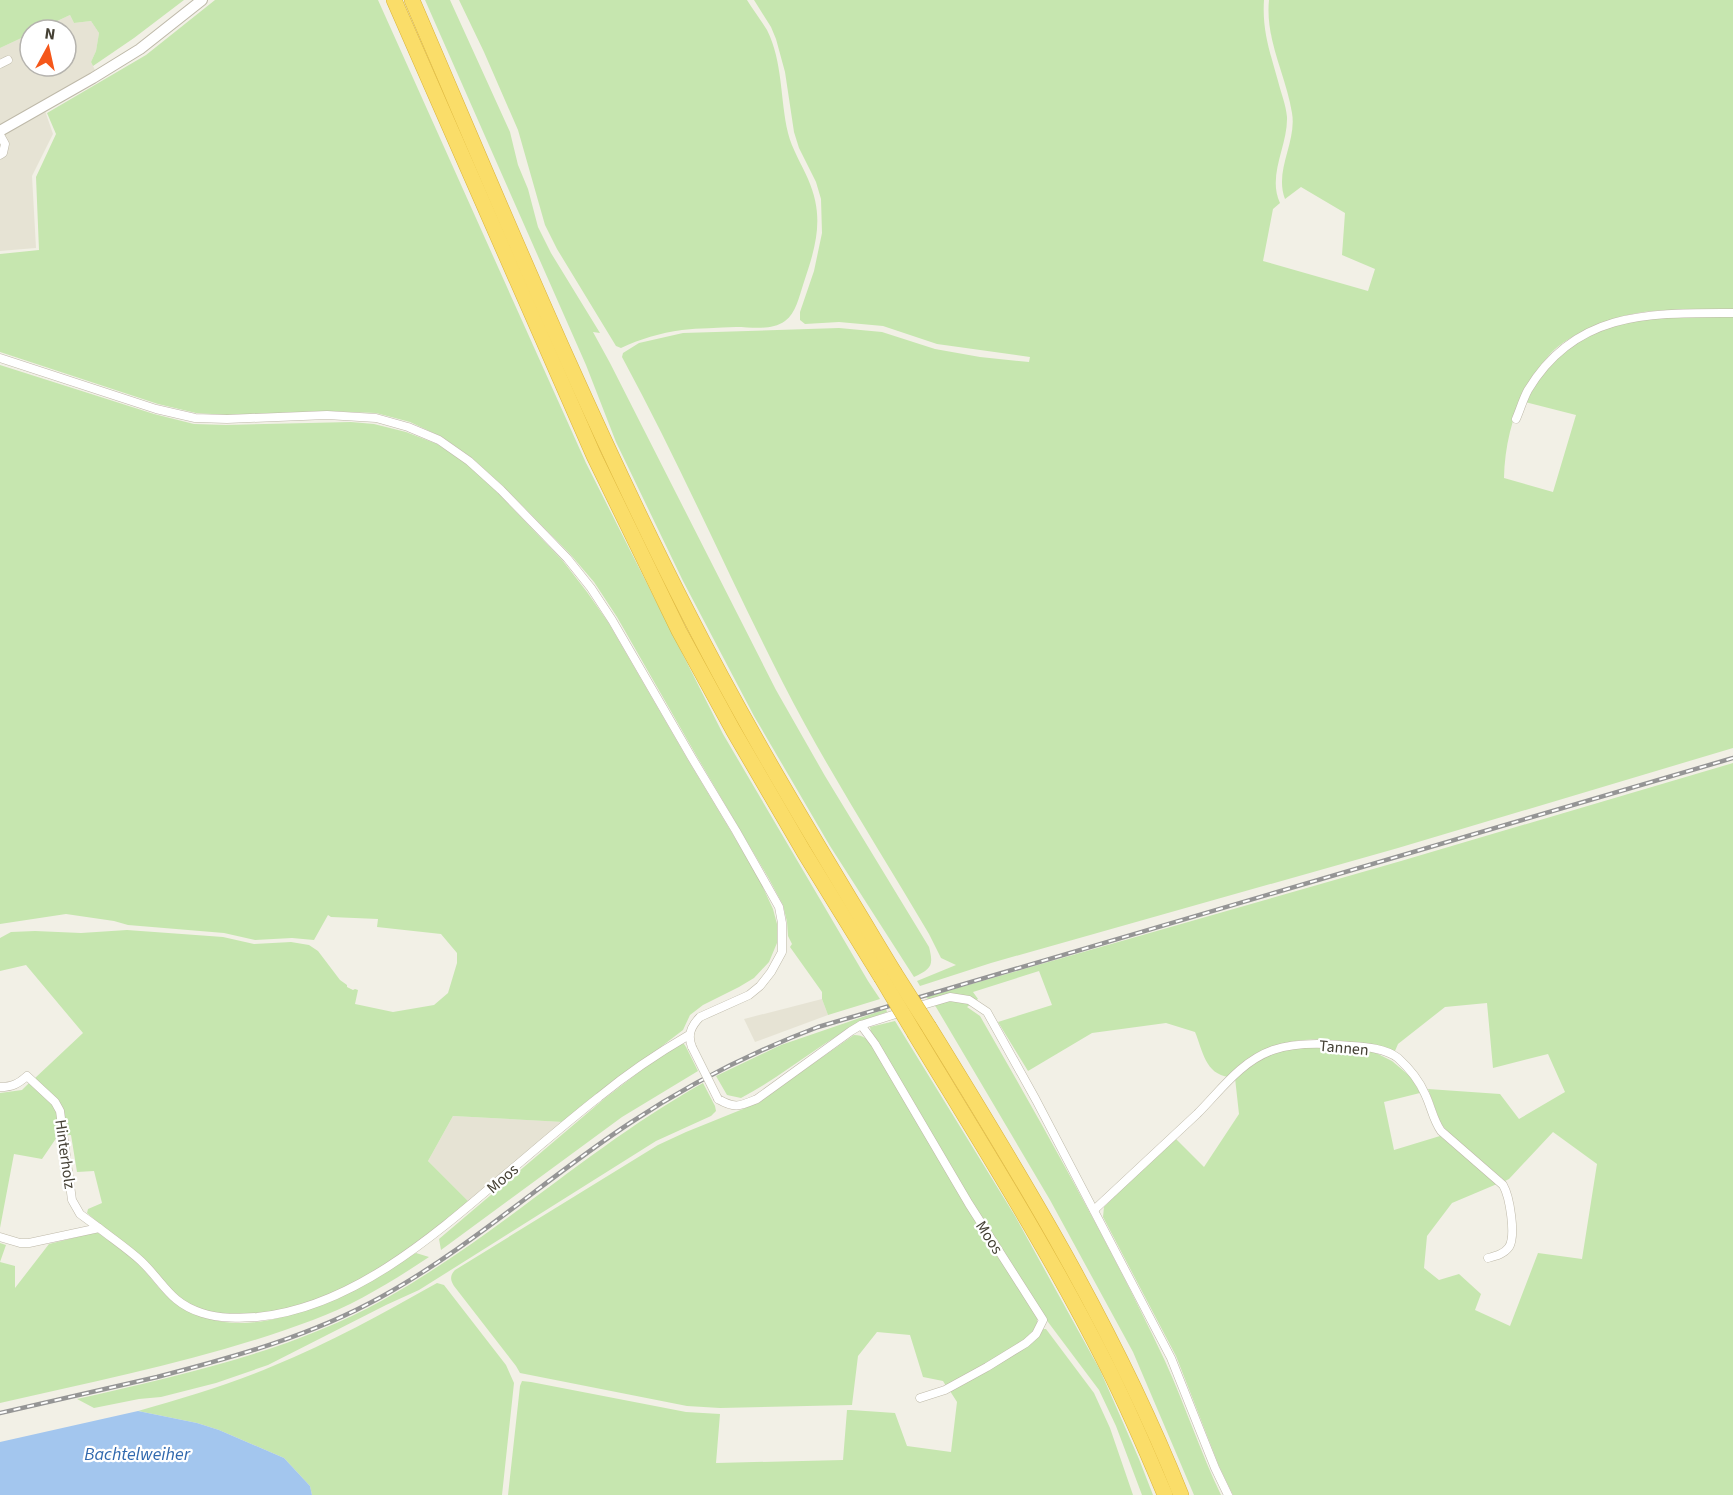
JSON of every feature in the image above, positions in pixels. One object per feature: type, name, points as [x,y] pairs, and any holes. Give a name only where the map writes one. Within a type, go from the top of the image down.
[{"type":"highway","points":[[394,0],[594,456],[678,631],[792,832],[1036,1204],[1121,1359],[1163,1449],[1181,1495]]},
{"type":"highway","points":[[411,0],[598,428],[690,617],[746,722],[820,849],[887,975]]},
{"type":"highway","points":[[922,1031],[1107,1365],[1165,1495]]},
{"type":"street","points":[[0,155],[3,153],[5,144],[0,133],[140,48],[202,0]]},
{"type":"street","points":[[0,64],[8,60]]},
{"type":"street","points":[[1516,419],[1527,391],[1544,368],[1565,347],[1585,334],[1610,323],[1631,318],[1661,314],[1733,313]]},
{"type":"street","name":"Moos","points":[[0,358],[156,409],[195,418],[327,416],[375,418],[408,427],[439,440],[468,461],[501,490],[567,558],[591,588],[736,831],[779,907],[782,923],[782,952],[760,986],[749,995],[700,1017],[689,1035],[601,1095],[460,1214],[405,1257],[340,1294],[279,1315],[217,1317],[188,1308],[168,1293],[141,1261],[99,1228]]},
{"type":"street","points":[[689,1035],[692,1047],[718,1099],[728,1105],[739,1107],[757,1099],[861,1026],[950,996],[969,1000],[987,1012],[1036,1100],[1171,1358],[1227,1495]]},
{"type":"street","name":"Moos","points":[[861,1026],[875,1044],[969,1204],[1043,1320],[1036,1334],[1026,1343],[945,1390],[920,1398]]},
{"type":"street","name":"Tannen","points":[[1094,1210],[1237,1072],[1255,1059],[1272,1050],[1292,1045],[1338,1044],[1373,1048],[1395,1056],[1413,1073],[1425,1093],[1441,1131],[1503,1185],[1510,1206],[1511,1244],[1503,1253],[1488,1258]]},
{"type":"street","name":"Hinterholz","points":[[0,1087],[11,1087],[27,1076],[55,1102],[60,1111],[72,1200],[80,1214],[99,1228]]},
{"type":"street","points":[[0,1237],[20,1243],[29,1243],[99,1228]]},
{"type":"shaded area","points":[[91,21],[99,33],[96,51],[91,62],[95,70],[42,102],[53,134],[32,176],[36,248],[0,251],[0,48],[18,40],[18,78],[78,78],[78,23]]},
{"type":"shaded area","points":[[822,999],[828,1015],[755,1042],[744,1019]]},
{"type":"shaded area","points":[[453,1116],[563,1122],[469,1202],[428,1161]]},
{"type":"green space","points":[[0,0],[184,0],[93,66],[91,62],[96,51],[99,33],[91,21],[78,23],[78,18],[72,18],[70,15],[64,18],[18,18],[18,40],[0,48]]},
{"type":"green space","points":[[215,0],[378,0],[586,463],[723,734],[880,999],[828,1015],[822,992],[790,947],[792,944],[788,936],[783,905],[617,617],[594,582],[570,554],[472,458],[442,437],[410,422],[376,413],[327,411],[227,415],[196,413],[158,404],[0,352],[0,254],[39,250],[36,177],[56,134],[47,113],[146,55]]},
{"type":"green space","points":[[425,0],[450,0],[510,132],[538,227],[551,253],[600,333],[593,332],[776,690],[825,776],[929,947],[930,966],[920,974],[914,977],[830,846],[754,716],[683,581],[616,442],[586,365]]},
{"type":"green space","points":[[459,0],[747,0],[767,30],[772,42],[779,68],[788,133],[808,179],[816,207],[815,245],[797,304],[789,318],[780,324],[768,327],[682,330],[650,337],[621,348],[616,346],[545,225],[518,130]]},
{"type":"green space","points":[[754,0],[1264,0],[1267,41],[1287,117],[1276,182],[1280,203],[1273,209],[1263,261],[1368,291],[1375,269],[1342,255],[1345,213],[1301,187],[1285,199],[1282,177],[1293,124],[1289,99],[1270,29],[1269,0],[1733,0],[1733,310],[1667,310],[1628,315],[1587,329],[1558,346],[1540,366],[1516,411],[1507,444],[1504,478],[1553,492],[1576,415],[1525,402],[1542,375],[1563,352],[1584,338],[1607,328],[1631,322],[1656,318],[1733,316],[1733,748],[1398,848],[991,963],[920,986],[917,981],[956,965],[941,958],[800,715],[622,357],[623,353],[639,343],[683,333],[839,328],[882,332],[935,349],[980,357],[1029,362],[1030,357],[937,344],[883,326],[839,322],[805,324],[800,320],[800,312],[814,271],[822,233],[821,199],[794,132],[785,72],[776,39]]},
{"type":"green space","points":[[0,365],[154,414],[194,424],[351,422],[374,424],[406,432],[437,444],[467,464],[563,561],[608,622],[760,881],[773,909],[777,924],[777,943],[769,962],[754,978],[703,1005],[690,1015],[683,1030],[563,1122],[453,1116],[428,1161],[469,1202],[400,1255],[339,1292],[278,1313],[233,1316],[204,1311],[180,1299],[87,1213],[88,1209],[102,1203],[94,1171],[77,1172],[71,1135],[67,1135],[63,1111],[34,1079],[83,1033],[26,965],[0,971],[0,938],[11,932],[81,933],[127,930],[223,937],[254,944],[291,942],[309,945],[318,951],[347,987],[358,990],[355,1004],[393,1012],[434,1005],[448,993],[457,963],[457,953],[441,934],[377,927],[378,919],[328,915],[314,940],[292,938],[255,940],[224,933],[128,925],[66,914],[0,924]]},
{"type":"green space","points":[[1733,763],[1733,1495],[1233,1495],[1219,1466],[1176,1356],[1103,1217],[1104,1207],[1176,1139],[1204,1167],[1239,1114],[1235,1078],[1255,1062],[1273,1053],[1292,1048],[1372,1051],[1392,1061],[1411,1077],[1420,1093],[1384,1102],[1394,1150],[1440,1136],[1497,1184],[1452,1203],[1427,1236],[1424,1268],[1439,1280],[1459,1274],[1481,1294],[1475,1310],[1510,1326],[1538,1253],[1582,1259],[1597,1164],[1553,1132],[1505,1181],[1441,1124],[1428,1089],[1500,1094],[1519,1119],[1565,1092],[1548,1054],[1493,1068],[1487,1003],[1445,1007],[1398,1044],[1395,1051],[1366,1044],[1333,1040],[1300,1040],[1271,1048],[1229,1077],[1221,1075],[1210,1066],[1195,1032],[1166,1023],[1092,1033],[1028,1071],[998,1022],[1052,1005],[1039,971],[973,992],[978,999],[967,1007],[980,1016],[1028,1101],[1099,1230],[1165,1361],[1221,1495],[1194,1495],[1133,1352],[1050,1200],[936,1007],[926,997]]},
{"type":"green space","points":[[886,1009],[887,1012],[848,1029],[741,1098],[727,1095],[716,1076],[781,1045]]},
{"type":"green space","points":[[895,1021],[1015,1216],[1100,1370],[1153,1495],[1142,1495],[1116,1426],[1099,1390],[1045,1318],[971,1202],[871,1033],[870,1027]]},
{"type":"green space","points":[[854,1035],[865,1038],[872,1046],[1037,1316],[1037,1324],[1033,1333],[985,1366],[946,1386],[943,1381],[923,1377],[910,1335],[877,1332],[858,1356],[852,1405],[720,1408],[687,1406],[520,1373],[454,1286],[451,1278],[455,1270],[658,1145],[758,1102]]},
{"type":"green space","points":[[684,1044],[698,1071],[622,1117],[441,1250],[439,1239],[604,1099],[669,1049]]},
{"type":"green space","points":[[30,1082],[57,1113],[59,1134],[42,1159],[14,1154],[0,1228],[0,1093],[22,1090]]},
{"type":"green space","points":[[703,1083],[715,1106],[716,1111],[711,1116],[656,1141],[419,1290],[268,1365],[216,1383],[161,1397],[94,1408],[77,1399],[195,1371],[272,1348],[347,1318],[383,1300],[465,1248],[621,1135]]},
{"type":"green space","points":[[97,1232],[142,1268],[178,1305],[207,1318],[238,1323],[269,1320],[300,1312],[361,1284],[416,1253],[429,1257],[358,1300],[313,1320],[275,1333],[158,1367],[0,1403],[0,1262],[15,1266],[15,1288],[49,1244]]},
{"type":"green space","points":[[0,1243],[6,1245],[0,1262]]},
{"type":"green space","points":[[437,1283],[444,1285],[506,1365],[514,1383],[502,1495],[312,1495],[310,1486],[284,1458],[219,1430],[138,1411],[223,1385],[294,1357],[356,1327]]},
{"type":"green space","points":[[1042,1329],[1046,1329],[1094,1393],[1110,1428],[1133,1495],[508,1495],[522,1381],[686,1412],[720,1414],[716,1463],[843,1460],[847,1410],[895,1413],[907,1446],[951,1452],[957,1402],[950,1391]]},
{"type":"water","name":"Bachtelweiher","points":[[138,1411],[219,1430],[284,1458],[310,1486],[312,1495],[0,1495],[0,1442]]},
{"type":"railway","points":[[0,1413],[215,1362],[300,1334],[354,1311],[414,1278],[446,1257],[652,1109],[721,1070],[818,1027],[1733,758]]}]
